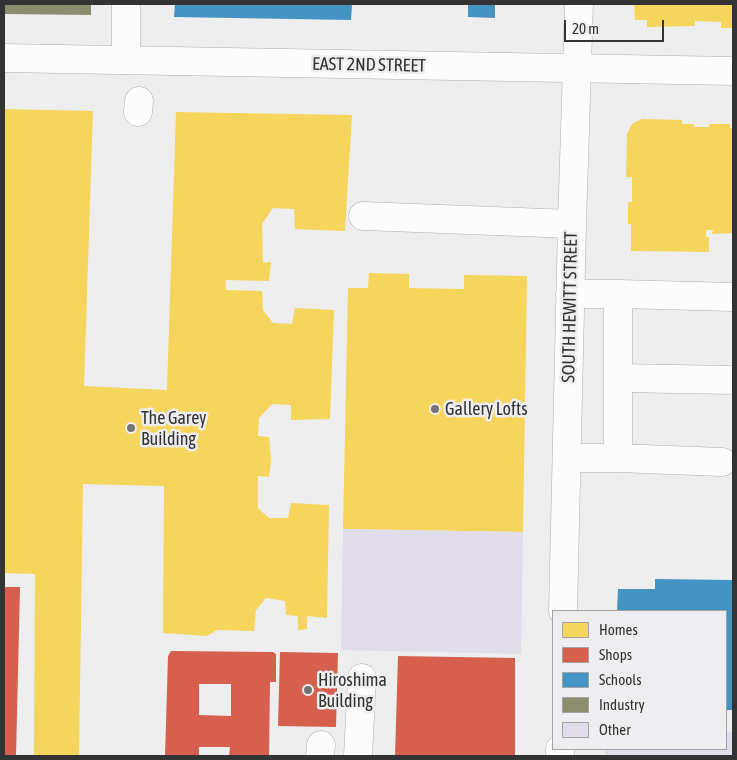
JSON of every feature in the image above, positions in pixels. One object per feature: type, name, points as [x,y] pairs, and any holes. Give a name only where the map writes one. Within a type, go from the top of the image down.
[{"type":"street","points":[[126,4],[126,60]]},
{"type":"street","name":"SOUTH HEWITT STREET","points":[[563,610],[579,4]]},
{"type":"street","name":"EAST 2ND STREET","points":[[4,58],[733,71]]},
{"type":"street","points":[[363,216],[572,224]]},
{"type":"street","points":[[570,294],[733,297]]},
{"type":"street","points":[[618,294],[618,458]]},
{"type":"street","points":[[618,378],[733,380]]},
{"type":"street","points":[[567,458],[722,462]]},
{"type":"street","points":[[358,756],[362,678]]},
{"type":"building: Homes","points":[[634,4],[733,4],[733,28],[721,28],[721,22],[695,21],[695,26],[647,27],[647,20],[635,20]]},
{"type":"building: Homes","name":"The Garey Building","points":[[4,109],[93,111],[84,386],[167,390],[176,112],[352,115],[345,231],[295,229],[294,209],[273,208],[262,224],[263,263],[271,262],[269,281],[226,280],[226,290],[262,291],[263,310],[273,323],[292,324],[295,308],[334,310],[330,419],[291,420],[291,405],[272,404],[259,418],[258,436],[269,437],[271,460],[269,477],[258,476],[258,508],[269,518],[288,518],[291,503],[329,505],[327,618],[307,616],[307,629],[298,630],[298,616],[286,615],[285,601],[266,598],[256,610],[254,631],[217,630],[207,636],[163,633],[164,486],[83,484],[79,756],[34,756],[35,574],[4,573]]},
{"type":"building: Homes","points":[[642,119],[682,120],[682,124],[694,124],[694,127],[709,127],[709,124],[730,124],[730,128],[733,128],[733,233],[712,234],[713,230],[706,230],[706,237],[709,237],[709,252],[631,251],[631,224],[628,224],[628,202],[632,202],[632,177],[626,177],[627,134],[632,124]]},
{"type":"building: Homes","name":"Gallery Lofts","points":[[369,273],[409,274],[409,288],[464,289],[464,275],[527,276],[523,532],[343,529],[348,288],[368,288]]},
{"type":"building: Shops","points":[[4,587],[20,587],[16,756],[4,755]]},
{"type":"building: Shops","points":[[171,651],[273,652],[276,654],[276,682],[270,682],[269,756],[229,756],[230,747],[199,747],[199,756],[165,756],[168,656]],"holes":[[[199,684],[231,684],[231,716],[199,715]]]},
{"type":"building: Shops","name":"Hiroshima Building","points":[[280,652],[338,653],[336,727],[278,726]]},
{"type":"building: Shops","points":[[398,656],[515,658],[515,756],[395,756]]},
{"type":"building: Schools","points":[[175,4],[352,4],[351,20],[174,17]]},
{"type":"building: Schools","points":[[468,4],[495,4],[495,18],[468,17]]},
{"type":"building: Schools","points":[[655,579],[733,580],[733,710],[727,710],[727,610],[617,610],[618,589],[655,589]]},
{"type":"building: Industry","points":[[4,4],[91,4],[91,15],[4,14]]},
{"type":"building: Other","points":[[343,529],[523,532],[521,654],[341,650]]},
{"type":"building: Other","points":[[727,731],[733,732],[733,756],[605,756],[605,750],[727,750]]},
{"type":"place","name":"Gallery Lofts","points":[[435,409]]},
{"type":"place","name":"The Garey Building","points":[[131,428]]},
{"type":"place","name":"Hiroshima Building","points":[[308,690]]}]
